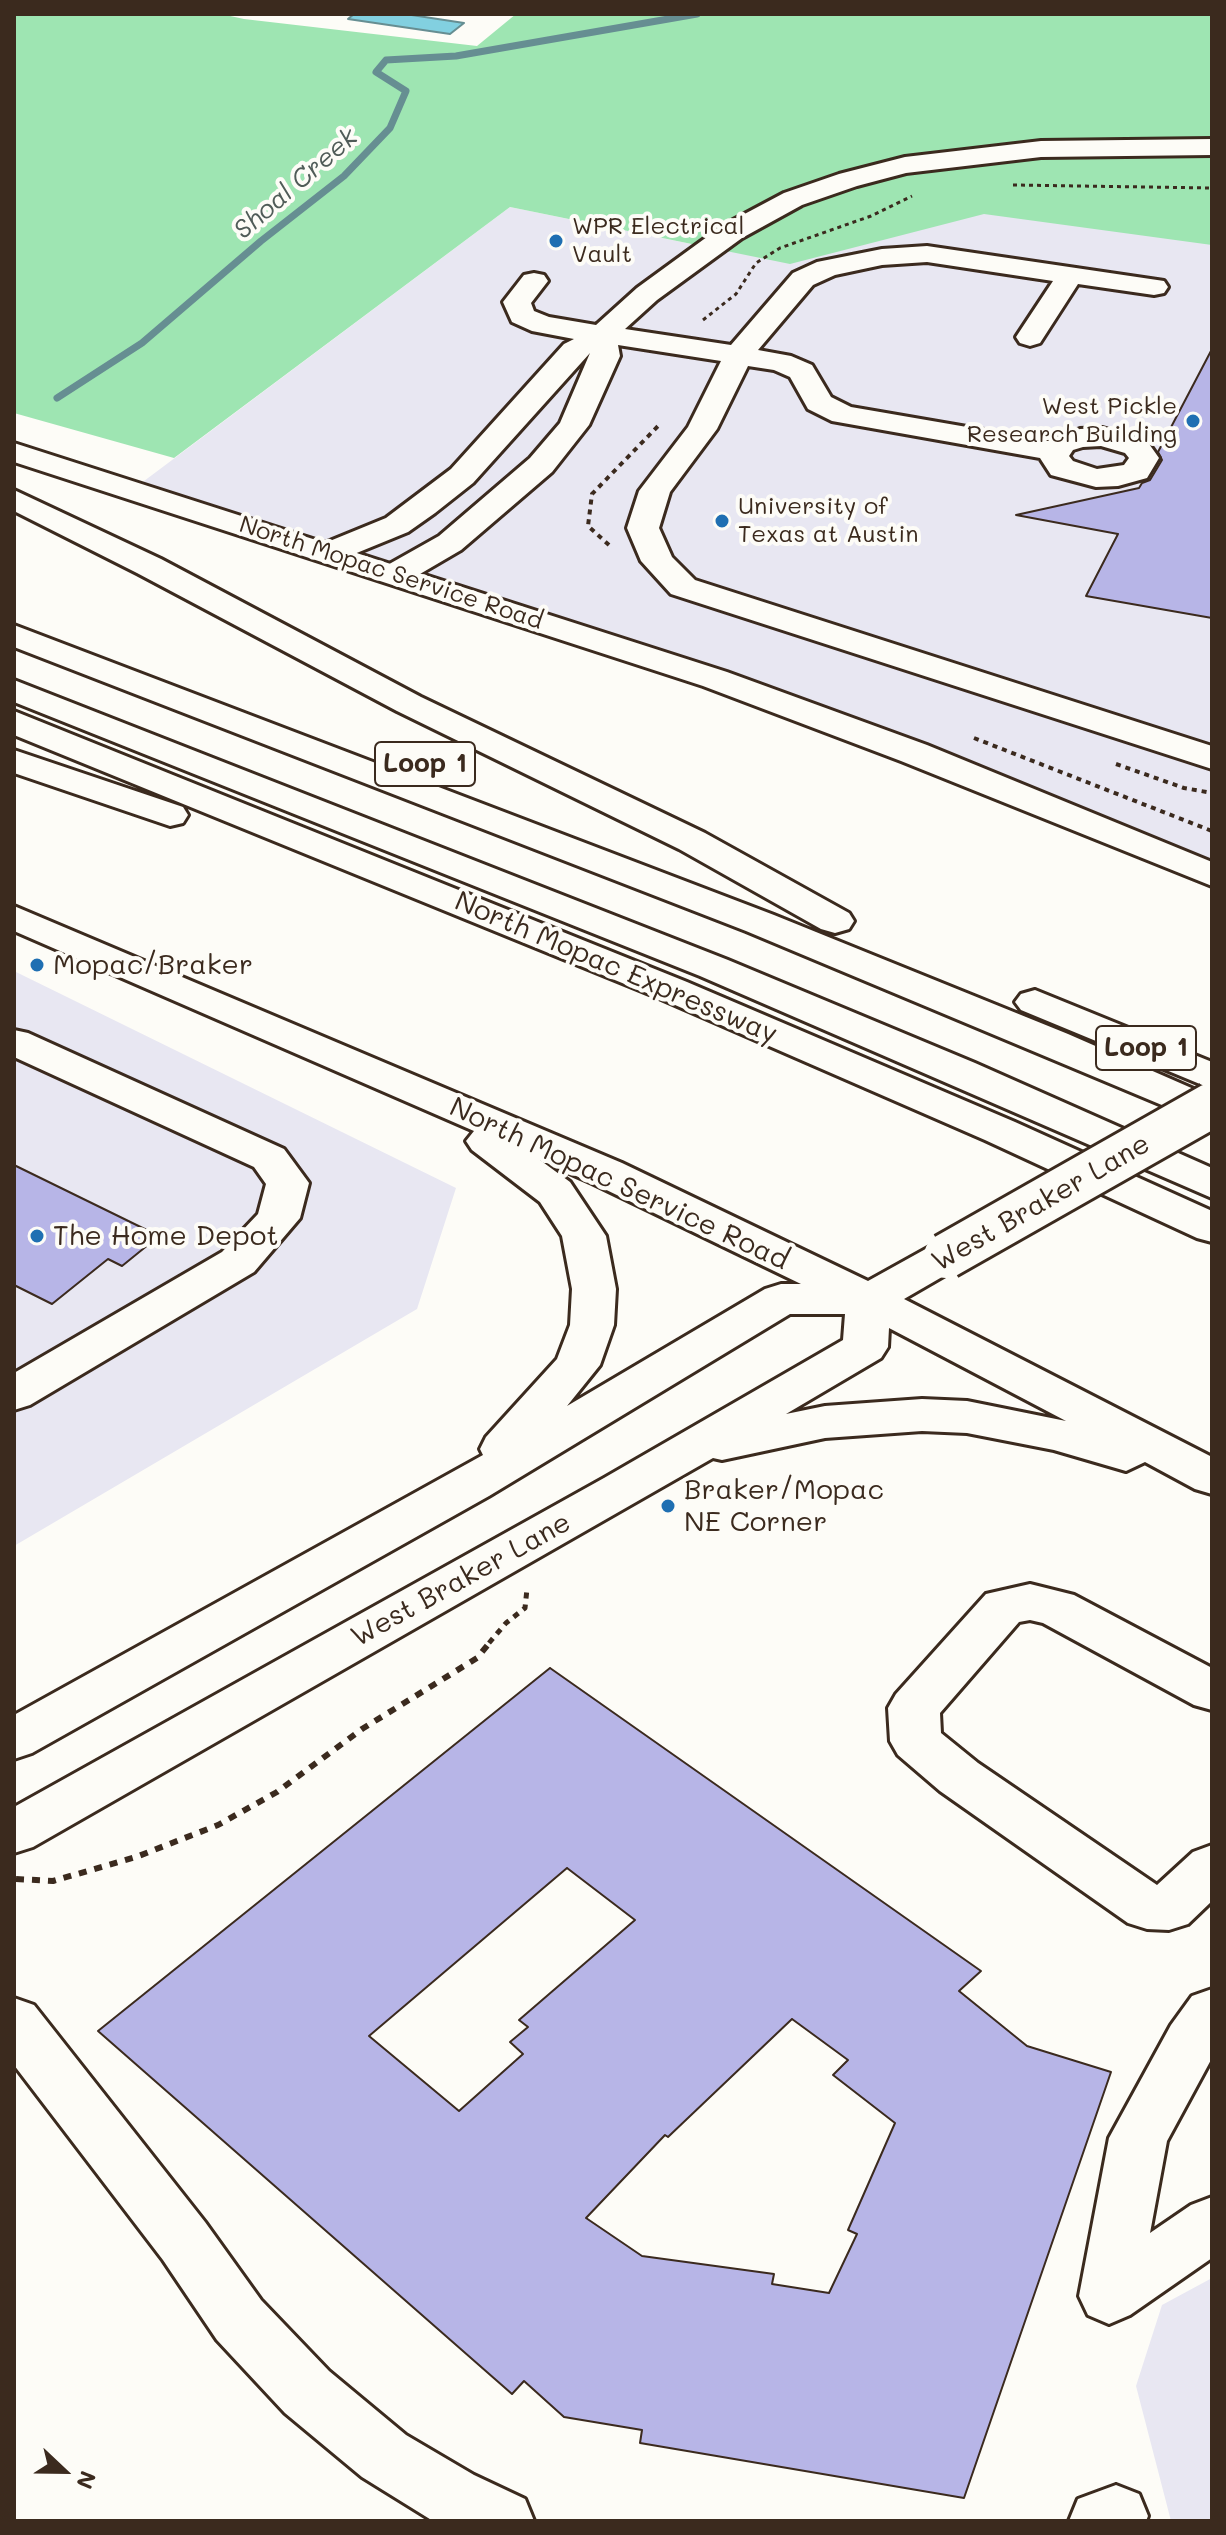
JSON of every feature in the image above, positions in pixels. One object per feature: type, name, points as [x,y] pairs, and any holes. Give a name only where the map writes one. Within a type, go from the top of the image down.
[{"type":"main road","points":[[331,552],[397,525],[424,506],[462,476],[574,350],[602,335],[647,294],[732,232],[793,199],[905,165],[1041,149],[1212,147]]},
{"type":"main road","points":[[1154,287],[927,254],[882,257],[827,268],[803,279],[739,354],[702,429],[655,491],[643,528],[657,561],[683,587],[1212,758]]},
{"type":"main road","points":[[1030,337],[1071,274]]},
{"type":"main road","points":[[534,281],[517,302],[522,316],[542,325],[781,362],[802,371],[819,403],[843,415],[1054,451]]},
{"type":"main road","points":[[396,574],[450,543],[541,465],[574,425],[605,356],[602,335]]},
{"type":"main road","points":[[517,413],[564,417],[574,425]]},
{"type":"main road","name":"North Mopac Service Road","points":[[14,452],[331,552],[715,679],[914,753],[1212,875]]},
{"type":"main road","points":[[14,499],[149,566],[409,704],[692,841],[835,921]]},
{"type":"main road","name":"Loop 1","points":[[14,608],[835,921],[1212,1077]]},
{"type":"main road","points":[[14,635],[760,923],[1054,1043],[1212,1113]]},
{"type":"main road","points":[[14,690],[714,968],[961,1072],[1212,1184]]},
{"type":"main road","name":"North Mopac Expressway","points":[[14,722],[687,996],[958,1113],[1212,1228]]},
{"type":"main road","points":[[14,761],[170,815],[389,874]]},
{"type":"main road","points":[[1129,839],[1212,862]]},
{"type":"main road","name":"North Mopac Service Road","points":[[14,917],[607,1173],[869,1299],[1212,1478]]},
{"type":"main road","points":[[14,1042],[269,1158],[288,1183],[278,1218],[238,1262],[14,1394]]},
{"type":"main road","points":[[408,1088],[555,1192],[584,1236],[594,1289],[592,1325],[577,1365],[472,1484]]},
{"type":"main road","name":"West Braker Lane","points":[[14,1739],[472,1484],[781,1299],[869,1299],[1212,1105]]},
{"type":"main road","name":"West Braker Lane","points":[[15,1856],[865,1347],[869,1299]]},
{"type":"main road","points":[[685,1452],[825,1422],[922,1415],[967,1417],[1054,1434],[1212,1478]]},
{"type":"main road","points":[[1212,1691],[1056,1608],[1030,1602],[1004,1607],[914,1708],[916,1741],[959,1777],[1147,1907],[1169,1908],[1212,1867]]},
{"type":"main road","points":[[1212,2013],[1191,2042],[1138,2138],[1109,2296],[1212,2224]]},
{"type":"main road","points":[[14,2022],[175,2229],[239,2320],[307,2392],[384,2456],[451,2497],[502,2521]]},
{"type":"path","points":[[15,1856],[53,1881],[83,1875],[218,1825],[277,1792],[362,1729],[477,1658],[506,1623],[525,1608],[528,1600],[526,1584]]},
{"type":"shaded area","name":"University of Texas at Austin","points":[[1212,147],[1212,875],[914,753],[132,490],[510,207],[711,248]]},
{"type":"shaded area","points":[[14,971],[456,1188],[417,1309],[14,1546]]},
{"type":"shaded area","points":[[1212,2278],[1212,2521],[1171,2521],[1136,2386],[1162,2305]]},
{"type":"green space","points":[[14,14],[221,14],[477,46],[516,14],[1212,14],[1212,245],[984,214],[790,264],[510,207],[174,458],[14,413]]},
{"type":"water","points":[[354,14],[405,14],[464,23],[450,34],[348,19]]},
{"type":"building","name":"West Pickle Research Building","points":[[1212,349],[1212,618],[1086,596],[1118,534],[1016,515],[1139,488],[1150,480],[1162,460],[1158,452]]},
{"type":"building","points":[[14,1165],[159,1236],[122,1266],[108,1259],[52,1304],[14,1285]]},
{"type":"building","points":[[550,1668],[981,1971],[959,1991],[1027,2046],[1111,2072],[964,2498],[640,2443],[642,2430],[564,2417],[524,2381],[512,2394],[98,2031]],"holes":[[[567,1868],[635,1920],[519,2020],[528,2027],[510,2042],[523,2054],[459,2111],[369,2036]],[[792,2019],[848,2060],[833,2075],[895,2123],[848,2230],[857,2234],[829,2293],[772,2284],[774,2274],[642,2256],[586,2218],[665,2135],[668,2137]]]},
{"type":"waterway","name":"Shoal Creek","points":[[57,398],[142,343],[261,241],[344,176],[390,128],[406,91],[376,72],[386,60],[456,56],[697,14]]},
{"type":"place","name":"WPR Electrical Vault","points":[[556,241]]},
{"type":"place","name":"West Pickle Research Building","points":[[1193,421]]},
{"type":"place","name":"University of Texas at Austin","points":[[722,521]]},
{"type":"place","name":"Mopac/Braker","points":[[37,965]]},
{"type":"place","name":"The Home Depot","points":[[37,1236]]},
{"type":"place","name":"Braker/Mopac NE Corner","points":[[668,1506]]}]
